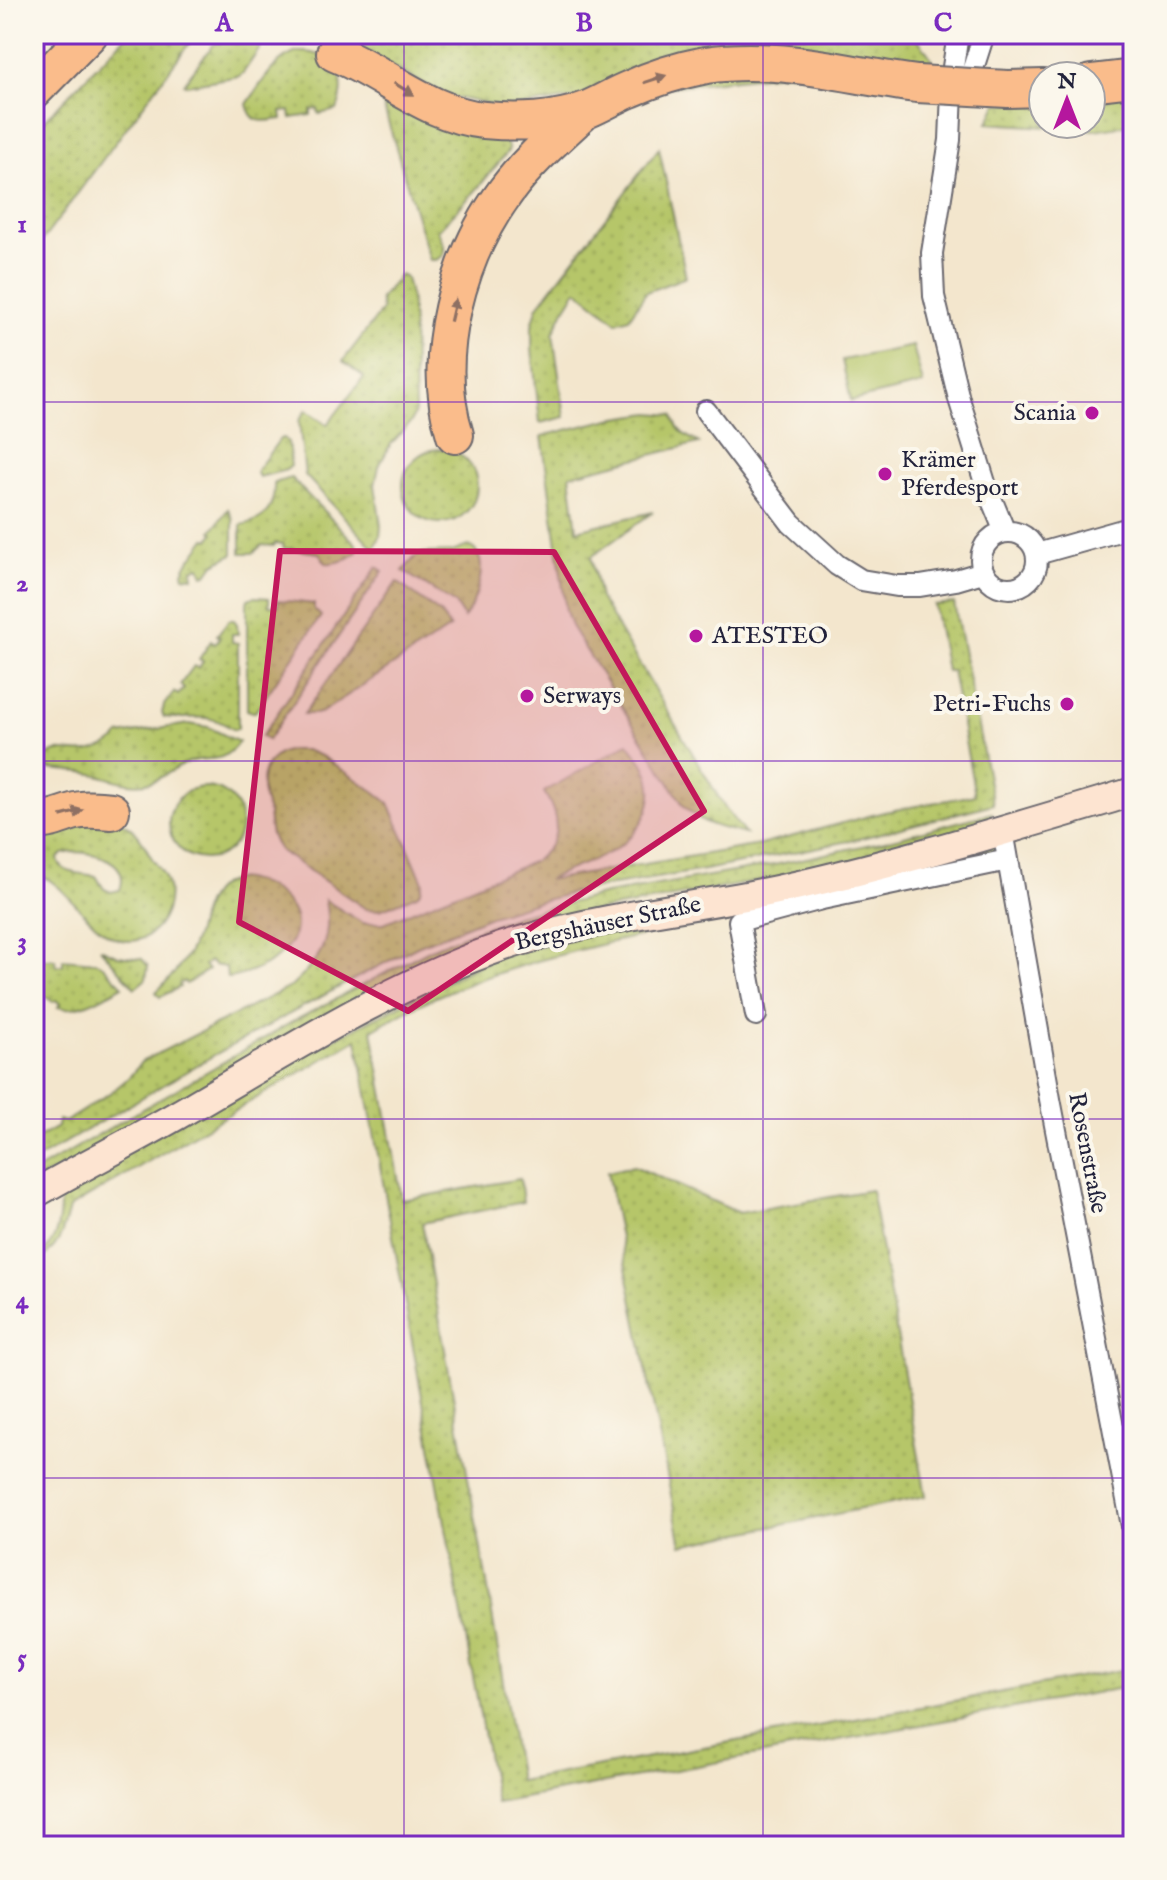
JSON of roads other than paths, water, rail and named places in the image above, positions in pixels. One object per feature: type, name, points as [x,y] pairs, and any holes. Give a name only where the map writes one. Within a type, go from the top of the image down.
[{"type":"highway","points":[[34,90],[89,34]]},
{"type":"highway","points":[[335,53],[359,63],[428,103],[481,120],[537,120],[584,111],[645,82],[723,63],[792,63],[917,84],[1026,88]]},
{"type":"highway","points":[[1107,81],[1133,78]]},
{"type":"highway","points":[[455,435],[447,388],[448,341],[454,302],[471,253],[493,211],[530,161],[584,111]]},
{"type":"highway","points":[[34,821],[89,809],[111,811]]},
{"type":"main road","name":"Bergshäuser Straße","points":[[34,1194],[379,1001],[485,953],[569,927],[776,890],[848,873],[1133,792]]},
{"type":"street","points":[[940,34],[953,67]]},
{"type":"street","points":[[958,34],[953,67],[950,140],[932,253],[934,296],[959,399],[986,486],[1005,532]]},
{"type":"street","points":[[950,140],[984,34]]},
{"type":"street","points":[[706,411],[791,523],[837,565],[861,580],[920,586],[983,572]]},
{"type":"street","points":[[1037,554],[1133,527]]},
{"type":"street","points":[[1005,532],[1022,535],[1034,546],[1037,554],[1036,571],[1031,579],[1017,588],[1000,588],[983,572],[984,547],[1005,532]]},
{"type":"street","name":"Rosenstraße","points":[[1003,831],[1050,1099],[1133,1531]]},
{"type":"street","name":"Bergshäuser Straße","points":[[756,1015],[739,921],[822,899],[1008,860]]},
{"type":"place","name":"Scania","points":[[1092,413]]},
{"type":"place","name":"Krämer Pferdesport","points":[[885,474]]},
{"type":"place","name":"ATESTEO","points":[[696,636]]},
{"type":"place","name":"Serways","points":[[527,696]]},
{"type":"place","name":"Petri-Fuchs","points":[[1067,704]]}]
